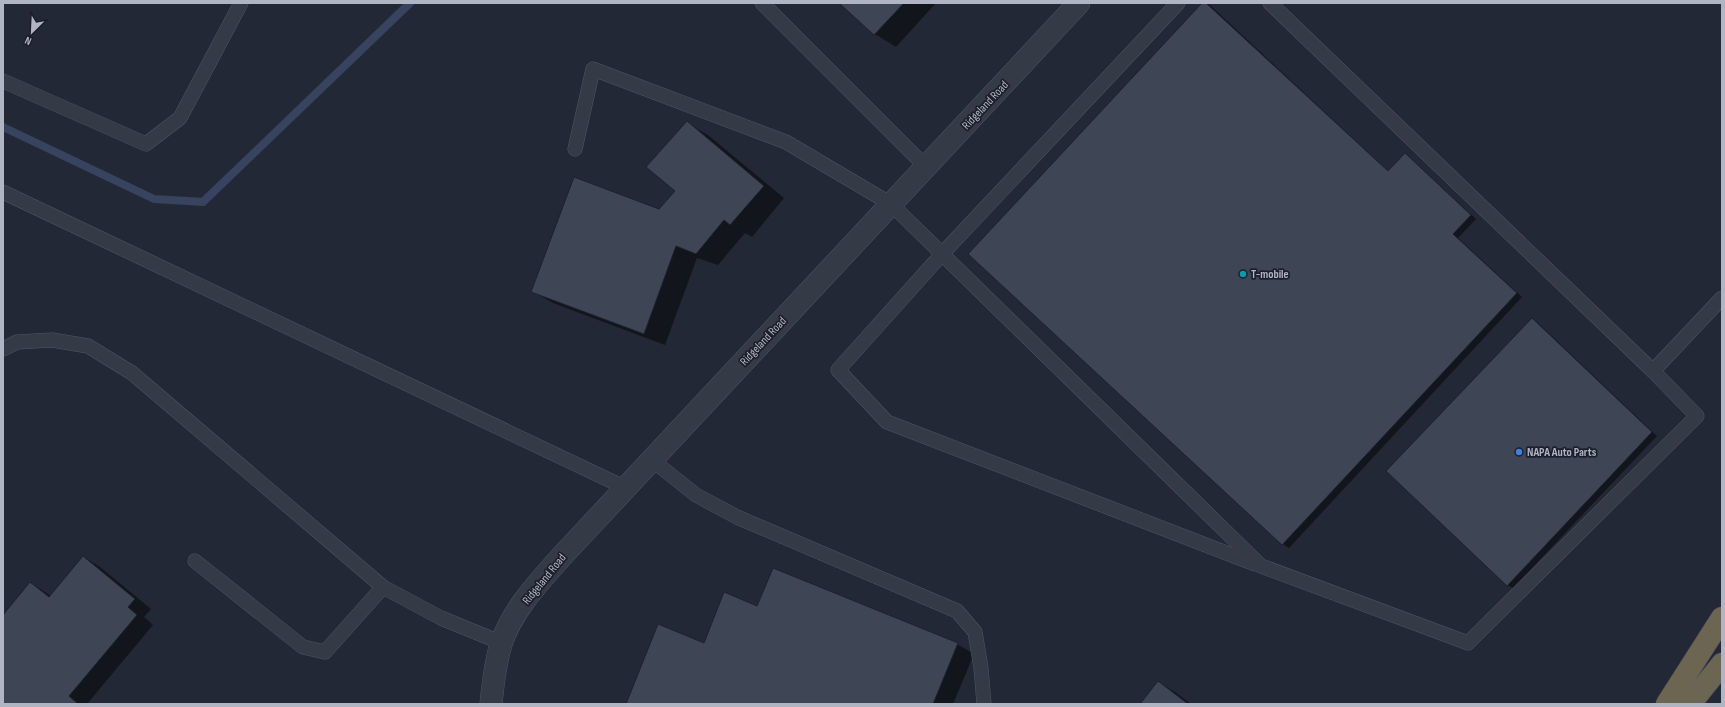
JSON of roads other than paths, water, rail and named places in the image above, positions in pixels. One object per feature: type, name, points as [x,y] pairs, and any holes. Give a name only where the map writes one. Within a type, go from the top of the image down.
[{"type":"highway","points":[[1668,704],[1722,618]]},
{"type":"highway","points":[[1690,704],[1722,664]]},
{"type":"street","name":"Ridgeland Road","points":[[491,704],[494,672],[502,643],[512,620],[535,588],[562,556],[1079,3]]},
{"type":"lane","points":[[3,81],[146,144],[180,118],[241,3]]},
{"type":"lane","points":[[762,3],[926,167]]},
{"type":"lane","points":[[1178,3],[942,254],[838,370],[887,422],[1261,566],[1468,643],[1697,416],[1653,371],[1270,3]]},
{"type":"lane","points":[[575,149],[593,70],[786,142],[892,204],[1261,566]]},
{"type":"lane","points":[[3,192],[626,488]]},
{"type":"lane","points":[[1653,371],[1722,298]]},
{"type":"lane","points":[[3,349],[17,342],[52,340],[88,346],[132,373],[383,587],[441,618],[502,643]]},
{"type":"lane","points":[[652,460],[696,495],[737,517],[957,611],[975,632],[981,668],[984,704]]},
{"type":"lane","points":[[196,561],[303,647],[325,652],[383,587]]},
{"type":"waterway","points":[[3,127],[154,199],[203,202],[410,3]]},
{"type":"place","name":"T-mobile","points":[[1243,274]]},
{"type":"place","name":"NAPA Auto Parts","points":[[1519,452]]}]
